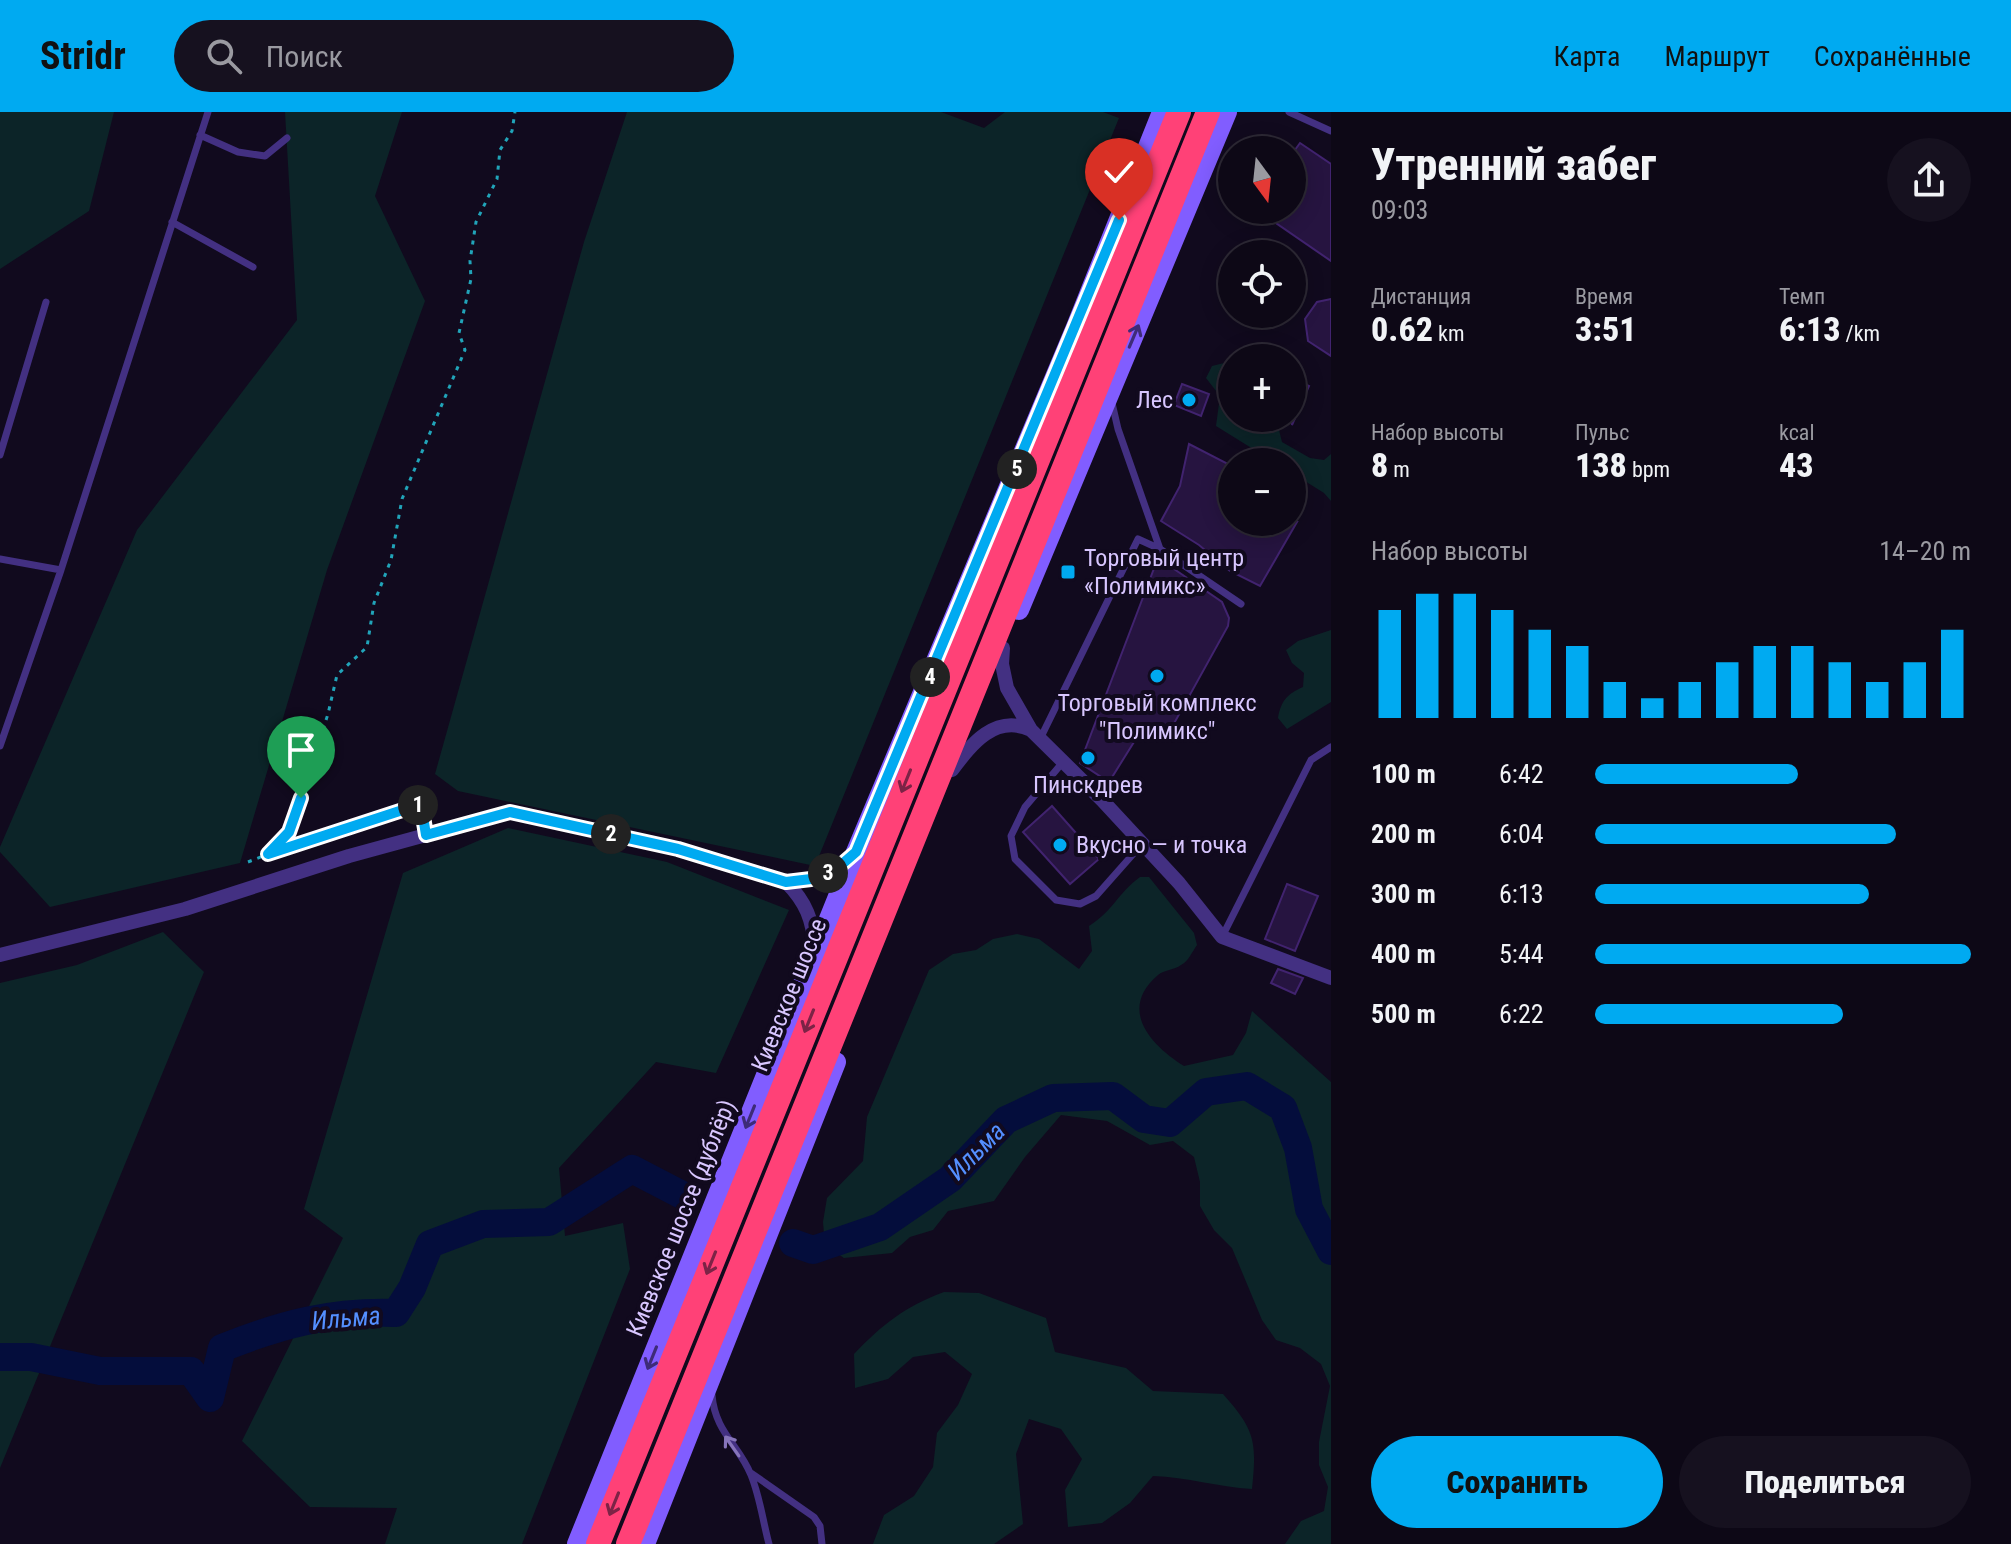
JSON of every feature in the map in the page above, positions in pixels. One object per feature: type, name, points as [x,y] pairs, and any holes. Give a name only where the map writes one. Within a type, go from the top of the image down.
[{"type":"highway","name":"Киевское шоссе","points":[[598,1544],[1179,112]]},
{"type":"highway","points":[[628,1544],[949,762],[1208,112]]},
{"type":"main road","name":"Киевское шоссе (дублёр)","points":[[577,1544],[856,852],[1076,327],[1162,112]]},
{"type":"main road","points":[[645,1544],[911,874],[949,762],[1003,648],[1227,112]]},
{"type":"street","points":[[1003,648],[1002,664],[1007,688],[1035,735]]},
{"type":"street","points":[[949,762],[997,726],[1020,725],[1063,762],[1142,844],[1222,937],[1331,978]]},
{"type":"street","points":[[0,955],[185,909],[510,812],[678,849],[786,882],[833,872],[856,852]]},
{"type":"street","points":[[786,882],[803,899],[813,927],[815,954]]},
{"type":"lane","points":[[0,746],[61,570],[208,112]]},
{"type":"lane","points":[[1289,112],[1331,131]]},
{"type":"lane","points":[[200,135],[238,152],[265,156],[287,138]]},
{"type":"lane","points":[[172,222],[253,267]]},
{"type":"lane","points":[[0,455],[1,443],[46,302]]},
{"type":"lane","points":[[1110,392],[1118,429],[1160,549]]},
{"type":"lane","points":[[1035,735],[1138,539],[1160,549],[1241,604]]},
{"type":"lane","points":[[0,559],[61,570]]},
{"type":"lane","points":[[1222,937],[1311,760],[1331,747]]},
{"type":"lane","points":[[1063,762],[1025,807],[1011,836],[1015,859],[1056,900],[1080,904],[1096,896],[1142,844]]},
{"type":"lane","points":[[710,1379],[713,1410],[724,1436],[751,1473],[814,1517],[820,1526],[822,1544]]},
{"type":"lane","points":[[751,1473],[769,1544]]},
{"type":"path","points":[[268,854],[289,832],[328,714],[337,675],[367,647],[374,603],[391,560],[402,499],[463,358],[465,350],[459,333],[471,279],[470,261],[476,222],[497,179],[500,150],[512,131],[515,112]]},
{"type":"path","points":[[248,862],[421,804],[426,835]]},
{"type":"green space","points":[[0,112],[114,112],[89,211],[0,269]]},
{"type":"green space","points":[[285,112],[402,112],[375,196],[425,301],[327,570],[240,863],[50,907],[0,852],[0,847],[137,530],[297,320]]},
{"type":"green space","points":[[627,112],[941,112],[984,128],[1005,112],[1103,112],[1119,118],[815,866],[458,791],[435,774],[584,242]]},
{"type":"green space","points":[[1218,364],[1218,393],[1206,378],[1212,366]]},
{"type":"green space","points":[[1226,432],[1280,432],[1282,442],[1292,448],[1251,448]]},
{"type":"green space","points":[[1331,454],[1331,501],[1306,482],[1306,456],[1324,460]]},
{"type":"green space","points":[[1331,630],[1331,702],[1287,729],[1278,718],[1279,712],[1286,699],[1303,687],[1304,673],[1292,663],[1286,650],[1298,641]]},
{"type":"green space","points":[[508,828],[667,862],[789,910],[716,1073],[656,1062],[559,1168],[565,1236],[623,1223],[630,1269],[522,1544],[385,1544],[397,1508],[310,1507],[242,1441],[343,1238],[304,1209],[403,873]]},
{"type":"green space","points":[[1140,877],[1149,877],[1194,933],[1197,945],[1183,964],[1158,975],[1146,988],[1140,1001],[1140,1014],[1151,1038],[1184,1066],[1233,1055],[1246,1033],[1252,1011],[1331,1082],[1331,1544],[1285,1544],[1301,1521],[1324,1511],[1328,1487],[1319,1465],[1319,1442],[1330,1386],[1321,1364],[1300,1348],[1276,1340],[1262,1320],[1232,1248],[1214,1230],[1200,1206],[1200,1182],[1194,1157],[1173,1141],[1150,1145],[1107,1121],[1061,1115],[1025,1157],[994,1201],[948,1211],[933,1230],[910,1237],[892,1253],[844,1258],[825,1245],[823,1222],[827,1198],[863,1161],[867,1117],[929,970],[953,954],[976,950],[993,939],[1017,934],[1039,939],[1079,969],[1092,951],[1089,926]]},
{"type":"green space","points":[[163,932],[204,972],[0,1468],[0,983],[77,965]]},
{"type":"green space","points":[[944,1292],[979,1293],[1046,1318],[1055,1352],[1126,1368],[1153,1391],[1223,1394],[1248,1427],[1254,1459],[1252,1489],[1153,1476],[1130,1503],[1102,1523],[1068,1527],[1065,1490],[1082,1459],[1061,1429],[1029,1419],[1016,1454],[1023,1524],[994,1544],[873,1544],[884,1515],[914,1496],[933,1467],[937,1433],[958,1405],[972,1374],[945,1352],[913,1357],[888,1379],[855,1388],[854,1354],[895,1317]]},
{"type":"building","points":[[1306,147],[1331,164],[1331,261],[1306,244],[1306,240],[1301,240],[1277,224],[1306,224]]},
{"type":"building","points":[[1331,299],[1331,356],[1308,341],[1306,318],[1317,302]]},
{"type":"building","points":[[1182,384],[1209,394],[1201,416],[1174,405]]},
{"type":"building","points":[[1189,444],[1218,459],[1218,536],[1289,536],[1260,586],[1230,571],[1199,545],[1161,521],[1180,486]]},
{"type":"building","name":"Торговый комплекс \"Полимикс\"","points":[[1158,558],[1222,602],[1229,618],[1228,626],[1166,738],[1144,726],[1109,782],[1080,763]]},
{"type":"building","points":[[1052,806],[1099,859],[1070,884],[1023,832]]},
{"type":"building","points":[[1287,884],[1318,896],[1295,951],[1265,939]]},
{"type":"building","points":[[1278,969],[1303,978],[1295,994],[1271,983]]},
{"type":"waterway","name":"Ильма","points":[[793,1243],[813,1250],[880,1227],[950,1179],[1006,1120],[1053,1098],[1113,1096],[1144,1119],[1170,1123],[1206,1092],[1247,1086],[1283,1108],[1298,1148],[1309,1209],[1331,1251]]},
{"type":"waterway","name":"Ильма","points":[[0,1357],[31,1357],[100,1371],[191,1371],[210,1398],[222,1348],[307,1321],[350,1314],[396,1313],[412,1288],[430,1244],[483,1224],[549,1222],[632,1169],[682,1195]]},
{"type":"place","name":"Лес","points":[[1189,400]]},
{"type":"place","name":"Торговый центр «Полимикс»","points":[[1068,572]]},
{"type":"place","name":"Торговый комплекс \"Полимикс\"","points":[[1157,676]]},
{"type":"place","name":"Пинскдрев","points":[[1088,758]]},
{"type":"place","name":"Вкусно — и точка","points":[[1060,845]]},
{"type":"route","points":[[301,798],[289,832],[268,854],[421,804],[426,835],[510,812],[678,849],[786,882],[833,872],[856,852],[1119,220]]}]
